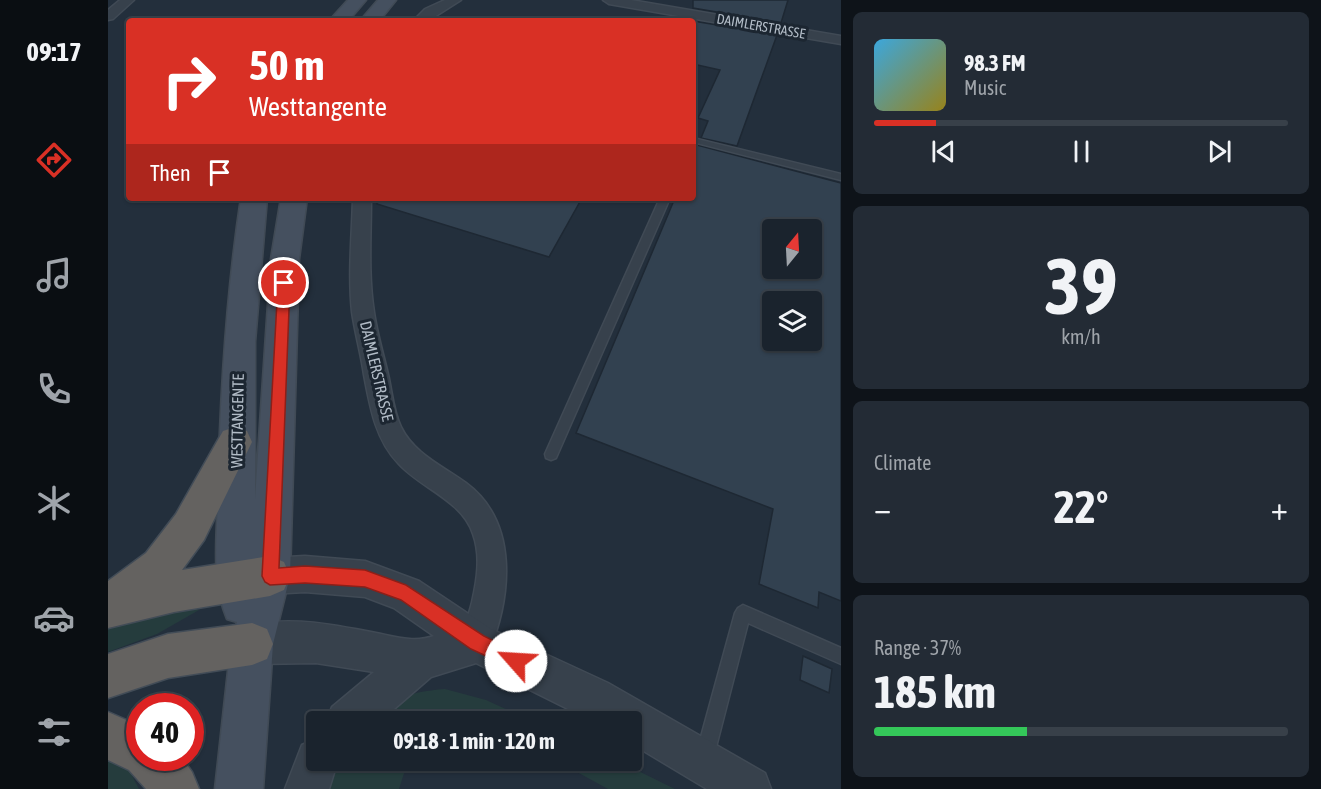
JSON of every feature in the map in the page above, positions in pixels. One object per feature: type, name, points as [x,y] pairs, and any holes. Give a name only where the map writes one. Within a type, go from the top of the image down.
[{"type":"highway","points":[[108,608],[160,567],[190,527],[236,442]]},
{"type":"highway","points":[[108,608],[174,592],[254,580]]},
{"type":"highway","points":[[108,676],[168,656],[252,644]]},
{"type":"highway","points":[[108,735],[126,744]]},
{"type":"highway","points":[[162,771],[175,789]]},
{"type":"main road","points":[[341,18],[357,0]]},
{"type":"main road","points":[[372,18],[387,0]]},
{"type":"main road","name":"WESTTANGENTE","points":[[254,201],[245,257],[236,442],[254,580]]},
{"type":"main road","name":"WESTTANGENTE","points":[[239,789],[246,730],[254,580],[285,260],[294,201]]},
{"type":"street","points":[[108,15],[128,0]]},
{"type":"street","points":[[423,18],[430,12],[455,0]]},
{"type":"street","name":"DAIMLERSTRASSE","points":[[609,0],[841,40]]},
{"type":"street","name":"DAIMLERSTRASSE","points":[[362,201],[362,303],[383,407],[393,435],[406,456],[427,474],[458,493],[477,512],[488,531],[494,558],[492,580],[477,643]]},
{"type":"street","points":[[254,580],[305,574],[365,579],[406,594],[477,643],[593,698],[749,789]]},
{"type":"street","points":[[252,644],[287,640],[324,643],[419,661]]},
{"type":"street","points":[[360,711],[419,661],[477,643]]},
{"type":"street","points":[[308,789],[313,771]]},
{"type":"lane","points":[[696,141],[841,177]]},
{"type":"lane","points":[[551,454],[664,201]]},
{"type":"lane","points":[[703,763],[743,613],[841,656]]},
{"type":"green space","points":[[184,604],[199,610],[157,634],[108,652],[108,620]]},
{"type":"green space","points":[[445,689],[486,700],[510,711],[378,711],[400,698],[420,692]]},
{"type":"green space","points":[[108,755],[126,765],[126,771],[130,771],[139,789],[108,789]]},
{"type":"green space","points":[[324,771],[405,771],[399,789],[317,789]]},
{"type":"green space","points":[[575,771],[638,771],[675,789],[608,789]]},
{"type":"building","points":[[693,0],[788,0],[781,23],[693,8]]},
{"type":"building","points":[[696,22],[777,35],[737,146],[701,138],[708,121],[698,118],[720,70],[696,65]]},
{"type":"building","points":[[697,145],[841,183],[841,601],[819,592],[818,608],[759,584],[773,509],[576,433],[674,201],[696,201]]},
{"type":"building","points":[[377,201],[580,201],[549,257],[377,204]]},
{"type":"building","points":[[803,656],[832,669],[829,693],[800,680]]},
{"type":"route","points":[[284,283],[270,576],[305,574],[365,579],[406,594],[477,643],[516,661]]}]
